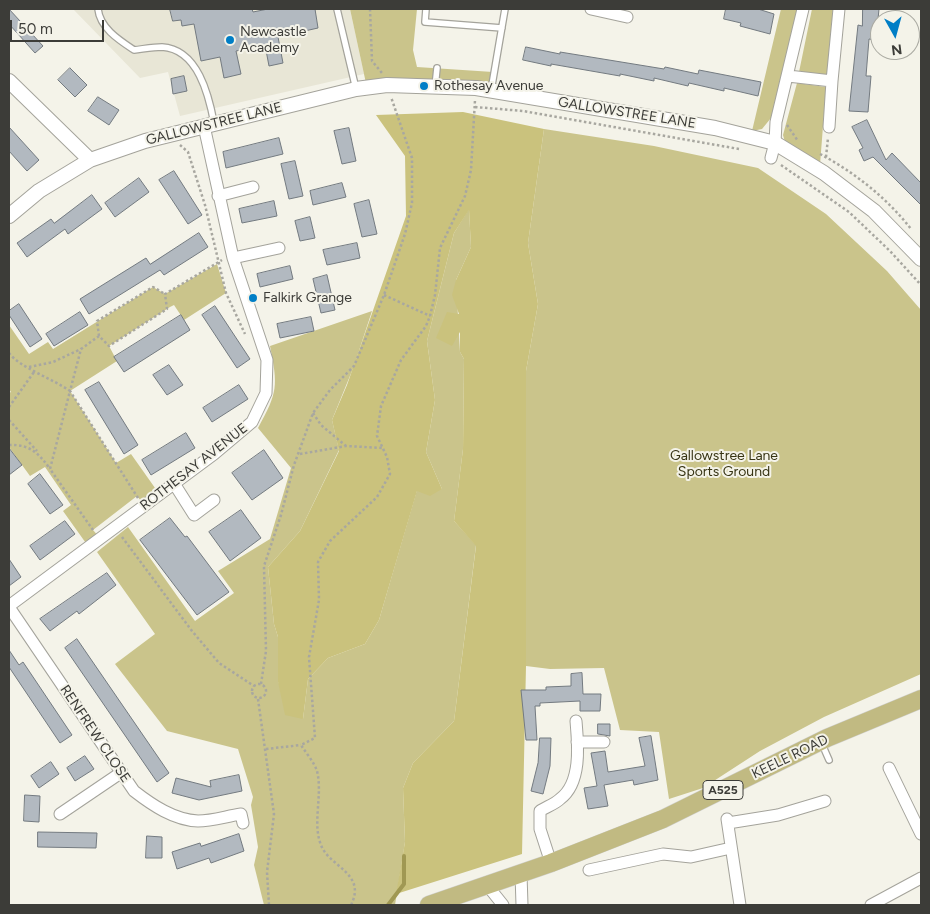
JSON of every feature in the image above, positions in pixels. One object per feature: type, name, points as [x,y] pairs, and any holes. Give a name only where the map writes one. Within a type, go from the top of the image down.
[{"type":"main road","name":"KEELE ROAD","points":[[429,905],[551,864],[664,819],[821,741],[921,699]]},
{"type":"street","points":[[590,9],[610,11],[627,16]]},
{"type":"street","points":[[771,158],[775,142],[776,122],[803,9]]},
{"type":"street","points":[[828,127],[839,9]]},
{"type":"street","points":[[788,76],[832,81]]},
{"type":"street","points":[[9,81],[90,160]]},
{"type":"street","name":"GALLOWSTREE LANE","points":[[9,216],[40,191],[90,160],[145,141],[356,89],[387,85],[476,88],[715,128],[775,142],[824,173],[874,211],[921,259]]},
{"type":"street","name":"ROTHESAY AVENUE","points":[[9,607],[100,538],[175,485],[252,422],[266,393],[268,360],[233,256],[218,196],[209,125]]},
{"type":"street","points":[[218,196],[253,187]]},
{"type":"street","points":[[233,256],[279,248]]},
{"type":"street","points":[[175,485],[194,515],[214,500]]},
{"type":"street","name":"RENFREW CLOSE","points":[[9,607],[134,791],[153,805],[178,816],[198,821],[242,818]]},
{"type":"street","points":[[551,864],[540,828],[540,811],[562,798],[571,784],[576,768],[578,742],[576,720]]},
{"type":"street","points":[[578,742],[604,742]]},
{"type":"street","points":[[889,768],[921,834]]},
{"type":"street","points":[[60,814],[122,772]]},
{"type":"street","points":[[740,905],[727,821],[778,815],[826,801]]},
{"type":"street","points":[[589,870],[663,854],[691,857],[731,848]]},
{"type":"street","points":[[521,874],[522,905]]},
{"type":"street","points":[[871,905],[921,878]]},
{"type":"street","points":[[487,886],[503,905]]},
{"type":"lane","points":[[98,9],[99,18],[111,32],[134,50],[164,47],[186,59],[200,74],[209,125]]},
{"type":"lane","points":[[338,9],[356,89]]},
{"type":"lane","points":[[426,9],[425,22],[502,28]]},
{"type":"lane","points":[[491,91],[505,9]]},
{"type":"lane","points":[[435,87],[437,68]]},
{"type":"lane","points":[[821,741],[828,760]]},
{"type":"path","points":[[261,684],[266,651],[264,566],[299,454],[313,413],[330,390],[354,366],[384,294],[405,234],[412,204],[412,158],[386,78],[372,61],[370,9]]},
{"type":"path","points":[[266,749],[301,745],[315,738],[309,657],[319,600],[318,562],[330,541],[377,497],[390,474],[387,456],[377,436],[381,406],[401,360],[426,326],[430,316],[435,295],[440,248],[465,196],[472,170],[476,88]]},
{"type":"path","points":[[475,107],[522,111],[743,150]]},
{"type":"path","points":[[826,157],[828,127]]},
{"type":"path","points":[[771,158],[849,212],[890,251],[921,285]]},
{"type":"path","points":[[165,294],[233,256]]},
{"type":"path","points":[[153,287],[165,294],[167,309],[109,346],[99,336],[97,321],[153,287]]},
{"type":"path","points":[[384,294],[430,316]]},
{"type":"path","points":[[27,367],[53,362],[81,349],[99,336]]},
{"type":"path","points":[[50,469],[81,349]]},
{"type":"path","points":[[9,353],[15,361],[70,391],[145,506]]},
{"type":"path","points":[[9,407],[34,371]]},
{"type":"path","points":[[313,413],[321,425],[346,446]]},
{"type":"path","points":[[9,420],[40,454],[100,538]]},
{"type":"path","points":[[9,445],[32,449],[40,454]]},
{"type":"path","points":[[299,454],[346,446],[383,448]]},
{"type":"path","points":[[115,528],[218,663],[254,686],[261,684]]},
{"type":"path","points":[[258,699],[262,698],[266,693],[266,688],[261,684]]},
{"type":"path","points":[[254,686],[252,694],[258,699],[274,814],[267,872],[269,905]]},
{"type":"path","points":[[301,745],[316,770],[320,792],[319,841],[322,850],[343,868],[353,883],[354,898],[350,905]]},
{"type":"shaded area","name":"Newcastle Academy","points":[[73,9],[350,9],[364,74],[180,116],[168,72],[140,78]]},
{"type":"shaded area","points":[[463,112],[544,129],[528,243],[538,304],[526,371],[526,666],[522,854],[396,894],[405,842],[403,788],[413,763],[454,721],[476,546],[454,521],[463,449],[464,359],[460,352],[460,332],[452,346],[436,338],[447,312],[459,314],[452,295],[456,280],[471,247],[469,210],[454,233],[427,341],[435,400],[426,452],[442,489],[430,496],[417,491],[379,620],[365,644],[328,658],[308,679],[303,719],[285,715],[278,682],[278,637],[274,624],[268,567],[300,531],[339,451],[332,420],[347,385],[406,216],[405,156],[376,115]]},
{"type":"green space","points":[[350,9],[417,9],[413,50],[417,67],[493,72],[491,91],[367,88]]},
{"type":"green space","points":[[781,9],[797,9],[771,118],[762,129],[752,131]]},
{"type":"green space","points":[[812,9],[833,9],[827,75],[799,72]]},
{"type":"green space","points":[[797,83],[826,87],[820,165],[785,142],[783,135]]},
{"type":"green space","name":"Gallowstree Lane Sports Ground","points":[[544,129],[654,146],[758,168],[826,214],[887,271],[921,310],[921,674],[824,717],[760,751],[703,788],[669,799],[659,732],[620,730],[604,668],[550,669],[526,666],[526,371],[538,304],[528,243]]},
{"type":"green space","points":[[469,209],[471,247],[456,280],[460,352],[464,359],[463,449],[454,521],[476,545],[454,721],[413,763],[403,788],[405,842],[395,905],[264,905],[254,865],[258,847],[251,805],[253,797],[238,749],[167,731],[115,664],[155,634],[97,552],[128,527],[195,621],[234,593],[218,571],[270,539],[291,468],[258,428],[273,397],[275,380],[270,346],[372,311],[354,366],[332,420],[339,450],[300,531],[268,567],[274,624],[278,637],[278,682],[303,719],[308,679],[328,658],[365,644],[379,620],[417,490],[442,489],[426,452],[435,400],[427,341],[454,233]]},
{"type":"green space","points":[[217,264],[226,293],[184,320],[174,305],[170,307],[109,346],[117,361],[70,391],[116,463],[131,454],[160,495],[145,506],[137,496],[93,530],[100,538],[88,546],[63,511],[71,505],[45,467],[30,476],[9,447],[9,393],[11,392],[9,389],[9,325],[29,354],[48,342],[53,349],[153,287],[165,294]]},
{"type":"building","points":[[9,9],[43,46],[35,53],[9,24]]},
{"type":"building","points":[[170,9],[252,9],[253,12],[268,9],[315,9],[318,28],[278,37],[283,63],[269,66],[265,45],[236,51],[241,74],[224,78],[220,57],[201,61],[194,24],[182,26],[181,20],[173,21]]},
{"type":"building","points":[[726,9],[758,9],[774,14],[770,34],[740,26],[741,23],[724,19]]},
{"type":"building","points":[[863,9],[879,9],[870,10],[870,39],[866,76],[871,76],[868,112],[849,111],[858,25],[862,26]]},
{"type":"building","points":[[526,47],[560,54],[560,52],[664,69],[665,67],[698,74],[699,70],[761,82],[758,96],[724,88],[724,91],[689,83],[688,86],[654,78],[654,81],[620,74],[620,76],[551,64],[551,66],[523,60]]},
{"type":"building","points":[[70,68],[87,85],[75,97],[58,80]]},
{"type":"building","points":[[184,76],[187,91],[173,94],[171,79]]},
{"type":"building","points":[[98,97],[119,110],[109,125],[88,111]]},
{"type":"building","points":[[867,120],[886,160],[892,153],[921,183],[921,205],[873,157],[864,161],[859,150],[863,148],[852,127]]},
{"type":"building","points":[[9,127],[39,160],[27,171],[9,151]]},
{"type":"building","points":[[349,128],[356,161],[342,164],[334,131]]},
{"type":"building","points":[[279,138],[283,154],[226,168],[223,152]]},
{"type":"building","points":[[295,161],[303,196],[289,199],[281,164]]},
{"type":"building","points":[[174,171],[202,215],[188,224],[159,180]]},
{"type":"building","points":[[139,178],[149,192],[115,217],[105,203]]},
{"type":"building","points":[[342,183],[346,197],[313,205],[310,191]]},
{"type":"building","points":[[92,195],[102,209],[68,234],[65,229],[27,257],[17,243],[51,219],[54,223]]},
{"type":"building","points":[[369,200],[377,234],[362,237],[354,204]]},
{"type":"building","points":[[274,201],[277,216],[242,223],[239,209]]},
{"type":"building","points":[[310,217],[315,238],[300,241],[295,221]]},
{"type":"building","points":[[199,233],[208,247],[164,275],[160,270],[89,314],[80,299],[146,258],[150,264]]},
{"type":"building","points":[[357,243],[360,258],[327,265],[323,250]]},
{"type":"building","points":[[290,266],[293,279],[260,287],[257,274]]},
{"type":"building","points":[[327,275],[335,310],[321,313],[313,279]]},
{"type":"building","points":[[19,304],[42,339],[30,347],[9,315],[9,311]]},
{"type":"building","points":[[215,306],[250,359],[237,368],[202,315]]},
{"type":"building","points":[[80,312],[88,325],[54,346],[46,334]]},
{"type":"building","points":[[181,315],[190,330],[124,372],[114,357]]},
{"type":"building","points":[[311,317],[314,331],[280,338],[277,324]]},
{"type":"building","points":[[169,365],[183,385],[167,395],[153,375]]},
{"type":"building","points":[[99,382],[138,445],[124,454],[85,390]]},
{"type":"building","points":[[239,385],[248,399],[212,422],[203,408]]},
{"type":"building","points":[[186,433],[195,448],[151,475],[142,460]]},
{"type":"building","points":[[9,448],[22,465],[9,475]]},
{"type":"building","points":[[264,450],[283,478],[252,500],[232,473]]},
{"type":"building","points":[[40,474],[63,505],[50,514],[28,484]]},
{"type":"building","points":[[241,510],[261,538],[230,561],[209,532]]},
{"type":"building","points":[[170,518],[185,537],[187,536],[229,592],[197,615],[140,540]]},
{"type":"building","points":[[65,521],[75,534],[40,560],[30,546]]},
{"type":"building","points":[[9,559],[21,577],[9,586]]},
{"type":"building","points":[[107,573],[116,585],[79,614],[77,611],[50,631],[40,619]]},
{"type":"building","points":[[77,639],[169,773],[157,782],[65,648]]},
{"type":"building","points":[[9,650],[19,665],[23,662],[72,735],[60,743],[9,667]]},
{"type":"building","points":[[582,673],[583,694],[601,694],[600,711],[580,711],[580,701],[540,703],[540,706],[535,706],[537,740],[526,740],[521,690],[546,690],[546,687],[571,686],[571,674]]},
{"type":"building","points":[[598,724],[610,724],[610,736],[598,734]]},
{"type":"building","points":[[651,736],[658,780],[634,785],[633,780],[604,785],[608,806],[588,809],[584,788],[597,786],[591,753],[605,751],[608,772],[645,766],[639,738]]},
{"type":"building","points":[[540,738],[551,738],[550,766],[543,794],[531,791],[538,763]]},
{"type":"building","points":[[85,756],[94,769],[75,781],[67,768]]},
{"type":"building","points":[[51,762],[59,774],[39,788],[31,776]]},
{"type":"building","points":[[239,775],[242,791],[199,800],[172,793],[176,778],[211,787],[210,781]]},
{"type":"building","points":[[25,795],[40,796],[39,822],[24,821]]},
{"type":"building","points":[[38,832],[97,833],[96,848],[38,847]]},
{"type":"building","points":[[239,834],[244,851],[211,863],[209,858],[177,869],[172,852],[200,843],[201,846]]},
{"type":"building","points":[[147,836],[162,837],[162,858],[146,858]]},
{"type":"waterway","points":[[388,905],[404,884],[404,856]]},
{"type":"place","name":"Newcastle Academy","points":[[230,40]]},
{"type":"place","name":"Rothesay Avenue","points":[[424,86]]},
{"type":"place","name":"Falkirk Grange","points":[[253,298]]}]
